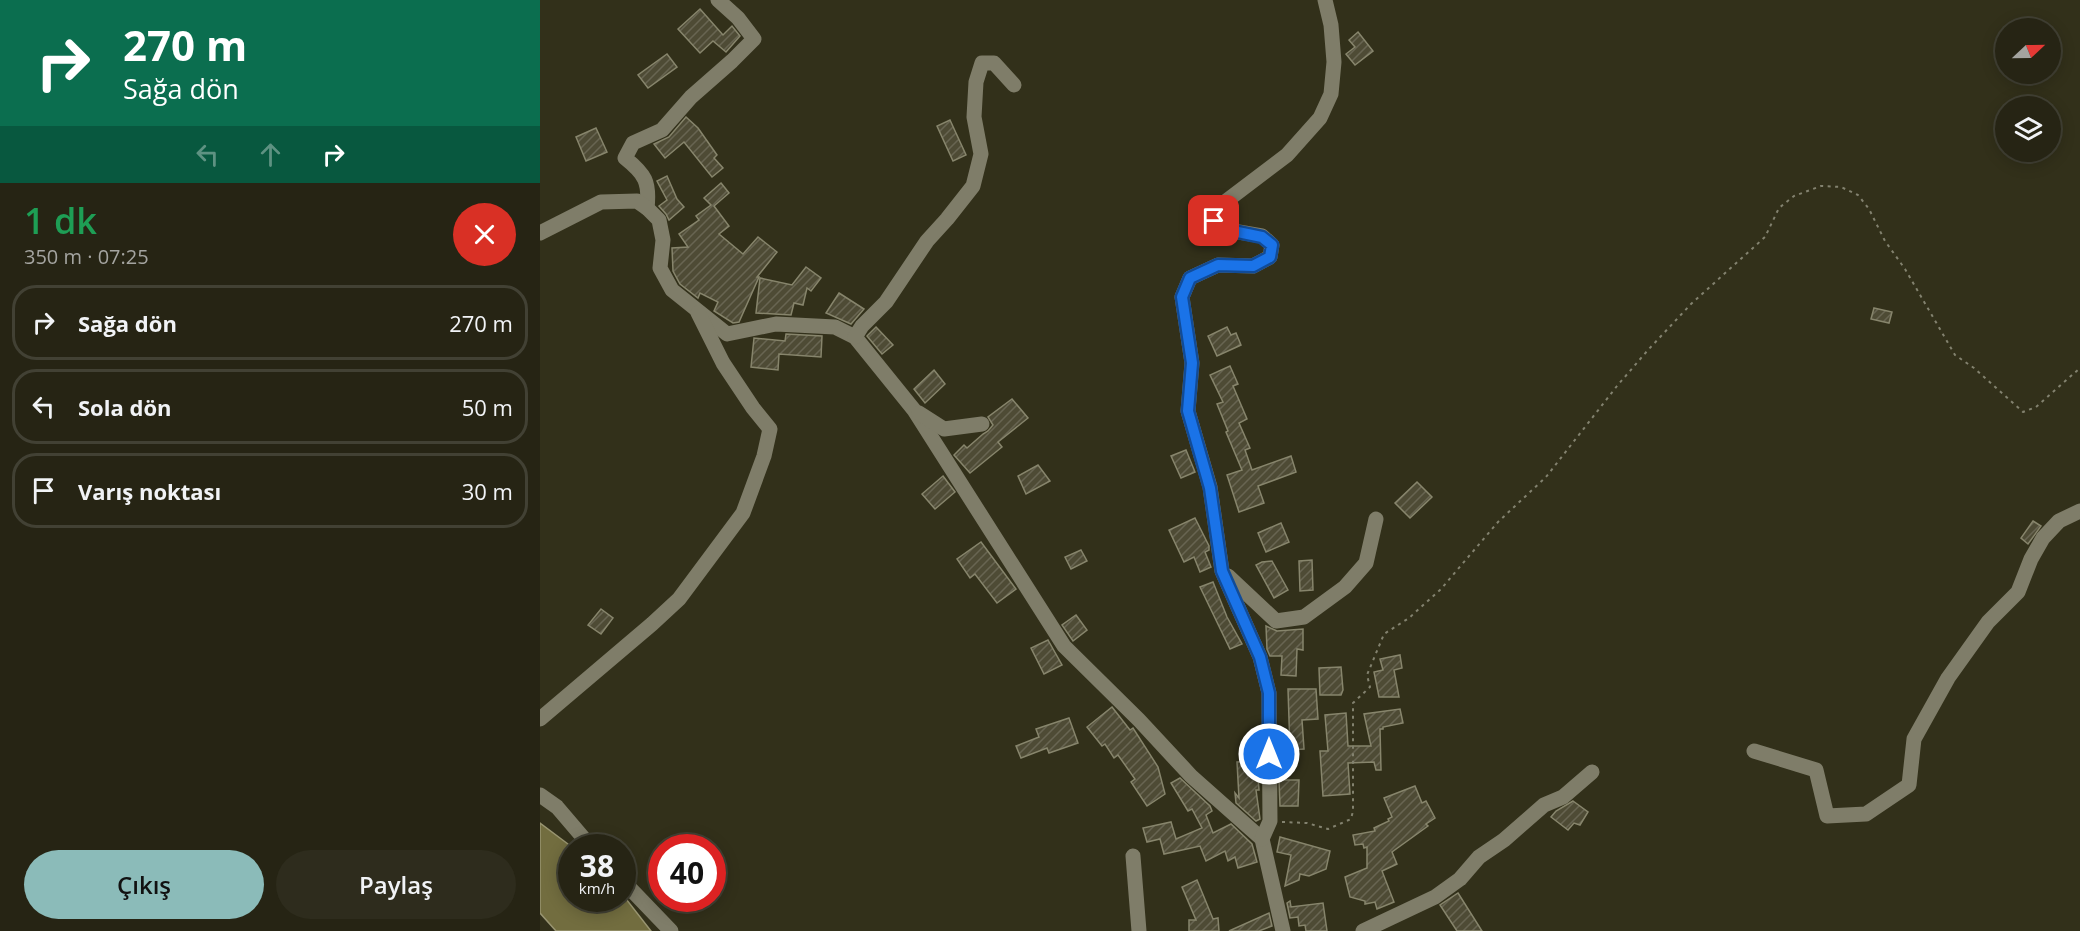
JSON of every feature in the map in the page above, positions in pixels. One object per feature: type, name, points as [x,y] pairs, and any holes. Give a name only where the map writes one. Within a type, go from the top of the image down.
[{"type":"street","points":[[647,208],[649,191],[642,172],[625,158],[633,143],[662,130],[690,96],[754,39],[738,18],[718,0]]},
{"type":"street","points":[[1262,838],[1270,821],[1269,693],[1260,657],[1222,571],[1210,488],[1188,411],[1192,363],[1182,297],[1190,278],[1218,265],[1253,266],[1270,257],[1272,245],[1262,237],[1233,231],[1214,221],[1225,202],[1287,155],[1320,118],[1331,94],[1334,62],[1331,25],[1325,0]]},
{"type":"street","points":[[855,337],[862,326],[886,302],[927,241],[973,186],[981,154],[974,117],[976,82],[982,63],[994,63],[1014,85]]},
{"type":"street","points":[[540,233],[602,202],[637,201],[647,208],[659,220],[663,240],[660,268],[672,290],[698,314],[723,363],[770,429],[764,456],[743,513],[679,599],[540,719]]},
{"type":"street","points":[[690,306],[727,333],[776,324],[835,327],[855,337],[914,410],[1064,646],[1139,720],[1191,776],[1262,838],[1282,931]]},
{"type":"street","points":[[914,410],[944,429],[982,424]]},
{"type":"street","points":[[1754,751],[1816,770],[1827,816],[1866,814],[1909,785],[1914,739],[1948,678],[1989,622],[2018,592],[2031,559],[2043,538],[2059,521],[2080,511]]},
{"type":"street","points":[[1222,571],[1276,621],[1304,617],[1345,587],[1366,563],[1376,519]]},
{"type":"street","points":[[1363,931],[1435,897],[1460,879],[1479,857],[1504,840],[1544,805],[1563,797],[1592,771]]},
{"type":"street","points":[[540,795],[557,807],[579,834]]},
{"type":"street","points":[[1133,856],[1139,931]]},
{"type":"street","points":[[636,895],[671,931]]},
{"type":"path","points":[[1270,821],[1307,823],[1328,829],[1351,819],[1353,811],[1353,703],[1370,687],[1367,675],[1384,634],[1409,618],[1441,589],[1498,522],[1546,477],[1648,350],[1691,304],[1765,237],[1779,208],[1794,196],[1821,186],[1841,187],[1858,195],[1869,209],[1885,241],[1905,269],[1955,355],[1974,368],[2023,412],[2036,407],[2080,368]]},
{"type":"shaded area","points":[[540,823],[558,836],[558,912],[636,912],[651,931],[556,931],[540,913]]},
{"type":"building","points":[[700,9],[723,35],[732,26],[740,36],[726,52],[713,41],[700,53],[678,29]]},
{"type":"building","points":[[1358,32],[1373,51],[1355,65],[1346,54],[1355,47],[1349,40]]},
{"type":"building","points":[[667,54],[677,67],[648,88],[638,75]]},
{"type":"building","points":[[686,117],[698,128],[717,155],[714,158],[723,168],[712,177],[684,142],[665,158],[654,144],[669,137]]},
{"type":"building","points":[[950,120],[966,155],[953,161],[937,126]]},
{"type":"building","points":[[596,128],[607,152],[586,161],[576,137]]},
{"type":"building","points":[[667,176],[677,199],[684,207],[669,220],[659,206],[667,200],[657,181]]},
{"type":"building","points":[[721,183],[729,193],[714,206],[729,226],[719,234],[743,254],[758,237],[777,252],[757,277],[759,277],[739,322],[733,323],[714,311],[718,302],[700,293],[698,298],[680,284],[673,271],[672,248],[688,247],[679,234],[699,220],[696,216],[711,205],[704,198]]},
{"type":"building","points":[[806,267],[821,278],[811,291],[807,288],[803,305],[794,303],[791,315],[756,313],[760,278],[792,285]]},
{"type":"building","points":[[839,293],[864,309],[851,324],[826,313]]},
{"type":"building","points":[[1874,308],[1892,312],[1889,323],[1871,319]]},
{"type":"building","points":[[876,327],[893,345],[882,354],[867,336]]},
{"type":"building","points":[[1227,327],[1231,335],[1236,333],[1241,345],[1217,356],[1208,336]]},
{"type":"building","points":[[786,334],[822,336],[821,357],[779,354],[778,370],[751,367],[754,338],[785,341]]},
{"type":"building","points":[[1230,366],[1238,384],[1233,386],[1247,419],[1239,423],[1250,448],[1245,450],[1252,470],[1291,456],[1296,472],[1258,486],[1264,503],[1239,512],[1227,475],[1242,470],[1217,404],[1223,402],[1210,375]]},
{"type":"building","points":[[934,370],[945,384],[925,403],[914,389]]},
{"type":"building","points":[[1012,399],[1028,418],[998,442],[1002,447],[970,473],[954,455],[964,445],[967,448],[988,431],[993,425],[988,417]]},
{"type":"building","points":[[1186,450],[1195,472],[1181,478],[1171,456]]},
{"type":"building","points":[[1038,465],[1050,481],[1026,494],[1018,476]]},
{"type":"building","points":[[943,476],[955,492],[935,509],[922,494]]},
{"type":"building","points":[[1417,482],[1432,497],[1410,518],[1395,503]]},
{"type":"building","points":[[1195,518],[1209,546],[1209,550],[1205,552],[1211,567],[1200,572],[1194,557],[1184,562],[1169,530]]},
{"type":"building","points":[[2033,521],[2041,526],[2028,544],[2021,538]]},
{"type":"building","points":[[1281,523],[1289,542],[1266,552],[1258,533]]},
{"type":"building","points":[[981,542],[1016,589],[997,603],[975,574],[970,578],[957,559]]},
{"type":"building","points":[[1081,550],[1087,561],[1071,569],[1065,557]]},
{"type":"building","points":[[1312,560],[1313,590],[1300,591],[1299,561]]},
{"type":"building","points":[[1272,561],[1288,590],[1274,598],[1256,565]]},
{"type":"building","points":[[1213,582],[1227,617],[1242,644],[1230,649],[1200,587]]},
{"type":"building","points":[[601,609],[613,618],[601,634],[588,625]]},
{"type":"building","points":[[1076,615],[1087,630],[1073,641],[1062,625]]},
{"type":"building","points":[[1266,626],[1277,631],[1303,629],[1303,650],[1297,649],[1296,676],[1281,675],[1282,656],[1270,656],[1267,649]]},
{"type":"building","points":[[1048,640],[1062,665],[1044,674],[1031,648]]},
{"type":"building","points":[[1400,655],[1402,668],[1394,670],[1399,697],[1379,697],[1374,672],[1383,670],[1380,659]]},
{"type":"building","points":[[1341,667],[1343,690],[1341,695],[1320,695],[1319,668]]},
{"type":"building","points":[[1288,689],[1316,689],[1318,719],[1302,720],[1304,749],[1290,750]]},
{"type":"building","points":[[1112,707],[1130,730],[1133,728],[1158,767],[1165,794],[1147,806],[1131,782],[1135,779],[1118,755],[1114,758],[1105,744],[1102,746],[1087,727]]},
{"type":"building","points":[[1400,709],[1403,723],[1380,729],[1381,770],[1376,770],[1374,762],[1348,763],[1350,794],[1323,796],[1320,751],[1328,751],[1325,715],[1346,713],[1348,746],[1371,746],[1364,714]]},
{"type":"building","points":[[1069,718],[1078,743],[1049,753],[1047,748],[1021,758],[1016,746],[1039,737],[1036,729]]},
{"type":"building","points":[[1257,761],[1259,790],[1256,790],[1260,819],[1256,821],[1236,803],[1235,793],[1239,798],[1237,762]]},
{"type":"building","points":[[1180,778],[1210,806],[1212,811],[1206,815],[1213,833],[1231,824],[1252,844],[1257,862],[1238,868],[1235,857],[1228,861],[1225,851],[1206,861],[1200,846],[1164,854],[1160,839],[1147,842],[1143,828],[1171,822],[1176,839],[1202,828],[1192,809],[1188,811],[1171,783]]},
{"type":"building","points":[[1279,780],[1299,780],[1298,806],[1280,806]]},
{"type":"building","points":[[1415,786],[1422,803],[1426,801],[1435,818],[1426,824],[1428,826],[1392,852],[1397,864],[1382,871],[1394,902],[1377,909],[1375,902],[1365,904],[1365,901],[1350,897],[1345,877],[1367,868],[1367,847],[1364,848],[1363,844],[1355,845],[1353,835],[1375,831],[1374,828],[1389,821],[1388,819],[1392,817],[1384,798]]},
{"type":"building","points":[[1573,801],[1588,812],[1580,825],[1574,823],[1568,830],[1551,817],[1556,811]]},
{"type":"building","points":[[1280,837],[1330,851],[1326,869],[1309,876],[1300,874],[1299,880],[1285,886],[1291,855],[1277,852]]},
{"type":"building","points":[[1197,880],[1213,919],[1218,918],[1219,931],[1189,931],[1189,920],[1196,920],[1182,887]]},
{"type":"building","points":[[1458,893],[1482,931],[1457,931],[1440,905]]},
{"type":"building","points":[[1290,901],[1291,907],[1323,903],[1327,931],[1306,931],[1305,925],[1299,926],[1298,917],[1290,918],[1287,903]]},
{"type":"building","points":[[1269,913],[1272,926],[1259,931],[1229,931]]},
{"type":"route","points":[[1214,221],[1233,231],[1262,237],[1272,245],[1270,257],[1253,266],[1218,265],[1190,278],[1182,297],[1192,363],[1188,411],[1210,488],[1222,571],[1260,657],[1269,693],[1269,754]]}]
